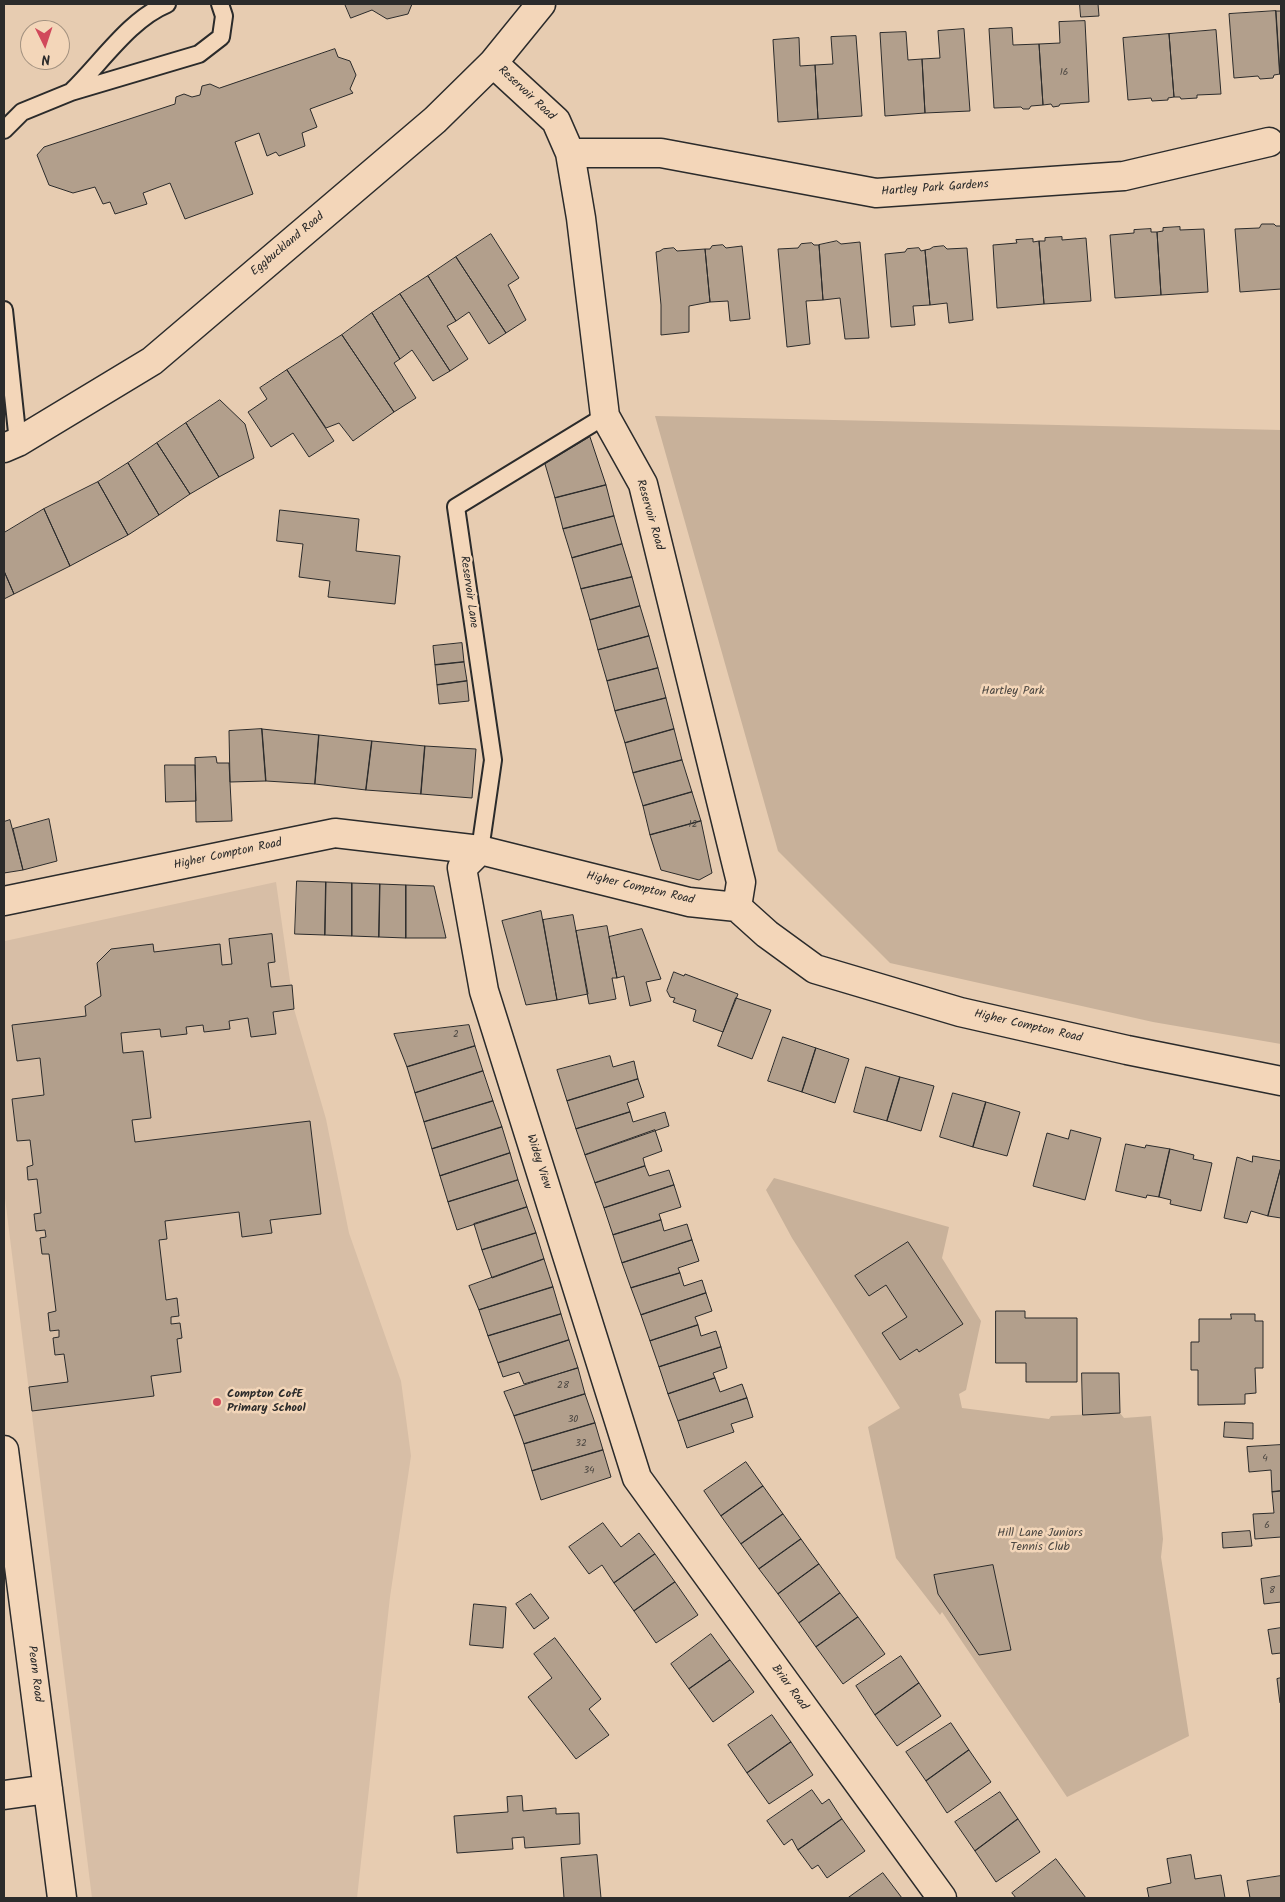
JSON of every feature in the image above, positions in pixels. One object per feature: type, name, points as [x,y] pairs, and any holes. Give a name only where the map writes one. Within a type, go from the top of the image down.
[{"type":"street","name":"Eggbuckland Road","points":[[11,445],[152,361],[435,120],[493,63],[541,4]]},
{"type":"street","name":"Reservoir Road","points":[[493,63],[556,121],[570,153],[581,218],[605,416],[643,484],[741,882],[737,908]]},
{"type":"street","name":"Hartley Park Gardens","points":[[570,153],[661,153],[876,193],[1124,176],[1269,142]]},
{"type":"street","name":"Higher Compton Road","points":[[4,901],[335,833],[480,850],[688,902],[737,908],[767,934],[815,969],[960,1012],[1127,1050],[1281,1081]]},
{"type":"street","name":"Widey View","points":[[480,850],[462,868],[484,991],[638,1478]]},
{"type":"street","name":"Pearn Road","points":[[4,1450],[62,1898]]},
{"type":"street","name":"Briar Road","points":[[638,1478],[942,1898]]},
{"type":"street","points":[[4,1795],[48,1790]]},
{"type":"lane","points":[[71,92],[122,36],[156,8],[167,4]]},
{"type":"lane","points":[[4,130],[22,112],[71,92],[200,54],[222,37],[224,16],[220,4]]},
{"type":"lane","points":[[4,310],[11,445]]},
{"type":"lane","name":"Reservoir Lane","points":[[480,850],[493,760],[456,507],[605,416]]},
{"type":"shaded area","name":"Compton CofE Primary School","points":[[276,882],[294,1009],[326,1119],[349,1233],[401,1381],[411,1456],[390,1597],[357,1898],[92,1898],[4,1190],[4,943],[5,941]]},
{"type":"green space","name":"Hartley Park","points":[[655,416],[1281,430],[1281,1044],[1153,1022],[890,963],[778,851]]},
{"type":"green space","name":"Hill Lane Juniors Tennis Club","points":[[774,1178],[949,1227],[942,1258],[981,1321],[966,1390],[959,1394],[962,1408],[1049,1419],[1051,1416],[1120,1413],[1124,1418],[1151,1416],[1163,1539],[1161,1557],[1189,1736],[1067,1797],[942,1612],[940,1615],[896,1558],[868,1427],[900,1408],[792,1238],[766,1190]]},
{"type":"building","points":[[345,4],[412,4],[408,14],[387,19],[372,10],[351,18]]},
{"type":"building","points":[[1080,4],[1098,4],[1099,16],[1081,17]]},
{"type":"building","points":[[1276,11],[1280,74],[1274,75],[1273,78],[1260,79],[1258,76],[1234,78],[1229,14]]},
{"type":"building","points":[[1276,11],[1281,11],[1281,74],[1280,74]]},
{"type":"building","points":[[1085,21],[1089,102],[1060,104],[1053,107],[1051,104],[1043,105],[1039,44],[1060,43],[1059,22]]},
{"type":"building","points":[[1012,28],[1013,45],[1039,44],[1043,105],[1031,106],[1029,109],[1021,107],[994,108],[989,29]]},
{"type":"building","points":[[964,29],[970,111],[925,113],[922,59],[940,58],[938,31]]},
{"type":"building","points":[[1216,30],[1221,94],[1197,95],[1197,98],[1181,99],[1180,97],[1174,97],[1169,34]]},
{"type":"building","points":[[906,32],[908,60],[922,59],[925,113],[885,116],[880,33]]},
{"type":"building","points":[[1169,34],[1174,97],[1168,98],[1168,100],[1152,101],[1151,98],[1128,100],[1123,38]]},
{"type":"building","points":[[856,36],[862,116],[818,119],[815,65],[833,64],[831,37]]},
{"type":"building","points":[[799,38],[800,66],[815,65],[818,119],[778,122],[773,40]]},
{"type":"building","points":[[335,49],[338,57],[350,61],[356,75],[350,89],[353,93],[310,109],[317,127],[302,133],[305,146],[279,156],[276,152],[267,156],[259,133],[235,142],[253,194],[185,219],[170,183],[143,193],[147,204],[115,214],[110,202],[103,204],[95,187],[73,193],[49,185],[37,155],[44,147],[175,104],[176,97],[184,94],[192,97],[200,95],[202,86],[210,84],[219,88]]},
{"type":"building","points":[[1262,224],[1281,226],[1281,289],[1240,292],[1235,229],[1259,228]]},
{"type":"building","points":[[1180,227],[1180,230],[1204,229],[1208,292],[1161,295],[1157,232],[1163,231],[1163,228]]},
{"type":"building","points":[[1151,229],[1151,232],[1157,232],[1161,295],[1115,298],[1110,235]]},
{"type":"building","points":[[491,234],[519,278],[508,285],[526,320],[506,333],[456,257]]},
{"type":"building","points":[[1062,237],[1062,240],[1086,238],[1091,301],[1044,304],[1039,241],[1045,241],[1045,238]]},
{"type":"building","points":[[1033,239],[1033,242],[1039,241],[1044,304],[997,308],[993,245],[1017,243],[1016,240]]},
{"type":"building","points":[[837,241],[841,244],[860,242],[869,338],[845,339],[840,298],[823,300],[819,245]]},
{"type":"building","points":[[812,243],[819,245],[823,300],[806,301],[810,344],[787,347],[778,249],[798,248],[801,244]]},
{"type":"building","points":[[723,245],[726,248],[742,246],[750,319],[730,321],[728,301],[710,302],[705,249]]},
{"type":"building","points":[[944,246],[947,249],[967,248],[973,320],[949,323],[947,303],[930,305],[925,250]]},
{"type":"building","points":[[674,248],[677,251],[705,249],[710,302],[689,306],[689,332],[661,335],[661,305],[656,252]]},
{"type":"building","points":[[919,248],[921,251],[925,250],[930,305],[913,306],[915,325],[891,327],[885,254],[905,252],[907,249]]},
{"type":"building","points":[[456,257],[506,333],[489,344],[469,312],[456,321],[428,276]]},
{"type":"building","points":[[428,276],[456,321],[447,326],[468,359],[450,371],[400,294]]},
{"type":"building","points":[[400,294],[450,371],[433,381],[412,350],[400,359],[372,313]]},
{"type":"building","points":[[372,313],[400,359],[394,363],[416,398],[394,412],[342,335]]},
{"type":"building","points":[[342,335],[394,412],[353,441],[339,423],[326,428],[287,370]]},
{"type":"building","points":[[287,370],[334,441],[309,457],[293,433],[271,447],[248,412],[267,399],[260,388]]},
{"type":"building","points":[[220,400],[245,424],[254,458],[219,477],[186,423]]},
{"type":"building","points":[[186,423],[219,477],[190,494],[157,443]]},
{"type":"building","points":[[590,437],[606,485],[555,498],[545,464]]},
{"type":"building","points":[[157,443],[190,494],[159,515],[128,463]]},
{"type":"building","points":[[128,463],[159,515],[128,535],[98,482]]},
{"type":"building","points":[[98,482],[128,535],[70,566],[44,509]]},
{"type":"building","points":[[606,485],[614,516],[563,529],[555,498]]},
{"type":"building","points":[[44,509],[70,566],[14,594],[4,571],[4,533]]},
{"type":"building","points":[[280,510],[359,519],[356,551],[400,556],[395,604],[328,597],[330,581],[299,577],[303,544],[277,541]]},
{"type":"building","points":[[614,516],[622,544],[572,558],[563,529]]},
{"type":"building","points":[[622,544],[632,577],[581,589],[572,558]]},
{"type":"building","points":[[4,571],[14,594],[4,599]]},
{"type":"building","points":[[632,577],[640,606],[590,620],[581,589]]},
{"type":"building","points":[[640,606],[649,636],[598,650],[590,620]]},
{"type":"building","points":[[649,636],[658,668],[607,681],[598,650]]},
{"type":"building","points":[[462,643],[464,662],[435,665],[433,646]]},
{"type":"building","points":[[464,662],[467,681],[437,685],[435,665]]},
{"type":"building","points":[[658,668],[666,698],[615,711],[607,681]]},
{"type":"building","points":[[467,681],[469,701],[439,704],[437,685]]},
{"type":"building","points":[[666,698],[674,729],[625,743],[615,711]]},
{"type":"building","points":[[262,729],[266,781],[230,782],[229,731]]},
{"type":"building","points":[[262,729],[319,735],[315,784],[266,781]]},
{"type":"building","points":[[674,729],[682,760],[633,773],[625,743]]},
{"type":"building","points":[[319,735],[372,741],[366,790],[315,784]]},
{"type":"building","points":[[372,741],[425,746],[421,794],[366,790]]},
{"type":"building","points":[[425,746],[476,749],[472,798],[421,794]]},
{"type":"building","points":[[216,757],[217,763],[229,763],[232,821],[196,822],[195,758]]},
{"type":"building","points":[[682,760],[692,792],[643,806],[633,773]]},
{"type":"building","points":[[165,765],[195,765],[196,801],[166,802]]},
{"type":"building","points":[[692,792],[701,821],[650,835],[643,806]]},
{"type":"building","points":[[49,819],[57,861],[23,870],[13,829]]},
{"type":"building","points":[[10,820],[23,870],[4,873],[4,822]]},
{"type":"building","points":[[701,821],[712,873],[699,880],[661,870],[650,835]]},
{"type":"building","points":[[297,881],[326,882],[325,935],[295,934]]},
{"type":"building","points":[[326,882],[352,883],[352,936],[325,935]]},
{"type":"building","points":[[352,883],[380,884],[379,937],[352,936]]},
{"type":"building","points":[[380,884],[406,885],[406,938],[379,937]]},
{"type":"building","points":[[406,885],[434,886],[446,938],[406,938]]},
{"type":"building","points":[[541,911],[557,1000],[526,1005],[502,921]]},
{"type":"building","points":[[573,915],[588,994],[557,1000],[543,920]]},
{"type":"building","points":[[607,926],[617,978],[612,978],[616,999],[589,1004],[576,931]]},
{"type":"building","points":[[642,929],[661,979],[646,982],[651,1001],[630,1006],[624,976],[617,978],[609,937]]},
{"type":"building","points":[[272,934],[275,962],[268,963],[271,987],[292,985],[294,1009],[273,1012],[276,1034],[251,1037],[248,1018],[229,1021],[230,1029],[204,1032],[203,1025],[186,1027],[187,1034],[161,1037],[160,1029],[121,1033],[123,1053],[143,1051],[151,1118],[132,1120],[135,1142],[310,1121],[321,1214],[270,1220],[272,1233],[242,1237],[239,1212],[165,1221],[167,1239],[159,1240],[166,1300],[177,1298],[179,1316],[171,1317],[171,1324],[180,1323],[182,1338],[177,1339],[181,1372],[151,1376],[154,1396],[32,1411],[29,1387],[68,1382],[64,1354],[55,1355],[53,1338],[59,1337],[59,1330],[50,1331],[48,1313],[56,1311],[49,1254],[42,1254],[40,1238],[46,1237],[45,1230],[36,1231],[34,1214],[41,1213],[37,1179],[28,1180],[27,1167],[33,1165],[30,1140],[17,1141],[12,1099],[44,1095],[40,1058],[17,1061],[12,1025],[86,1016],[85,1006],[101,996],[97,963],[111,949],[153,944],[154,952],[220,944],[222,965],[232,964],[229,939]]},
{"type":"building","points":[[674,972],[684,976],[685,974],[738,994],[723,1032],[693,1021],[696,1010],[673,1002],[675,998],[670,997],[667,991]]},
{"type":"building","points":[[736,998],[771,1010],[752,1059],[718,1046]]},
{"type":"building","points":[[469,1025],[475,1046],[407,1067],[394,1034]]},
{"type":"building","points":[[783,1037],[816,1048],[802,1092],[768,1081]]},
{"type":"building","points":[[475,1046],[483,1071],[415,1093],[407,1067]]},
{"type":"building","points":[[816,1048],[849,1059],[835,1103],[802,1092]]},
{"type":"building","points":[[610,1056],[613,1067],[634,1061],[638,1079],[567,1101],[557,1070]]},
{"type":"building","points":[[866,1067],[900,1077],[887,1121],[854,1112]]},
{"type":"building","points":[[483,1071],[493,1101],[424,1122],[415,1093]]},
{"type":"building","points":[[900,1077],[934,1086],[921,1131],[887,1121]]},
{"type":"building","points":[[638,1079],[644,1097],[627,1103],[630,1112],[576,1129],[567,1101]]},
{"type":"building","points":[[953,1093],[986,1102],[973,1147],[940,1137]]},
{"type":"building","points":[[493,1101],[502,1127],[432,1149],[424,1122]]},
{"type":"building","points":[[986,1102],[1020,1112],[1007,1156],[973,1147]]},
{"type":"building","points":[[630,1112],[633,1122],[665,1112],[669,1126],[585,1155],[576,1129]]},
{"type":"building","points":[[502,1127],[510,1153],[440,1176],[432,1149]]},
{"type":"building","points":[[655,1130],[662,1151],[643,1158],[645,1166],[595,1183],[585,1155]]},
{"type":"building","points":[[1071,1130],[1101,1138],[1085,1200],[1033,1186],[1047,1133],[1068,1139]]},
{"type":"building","points":[[1126,1144],[1145,1148],[1146,1145],[1170,1149],[1159,1197],[1147,1195],[1146,1198],[1116,1191]]},
{"type":"building","points":[[1170,1149],[1194,1155],[1193,1159],[1212,1163],[1201,1211],[1170,1204],[1171,1200],[1159,1197]]},
{"type":"building","points":[[510,1153],[518,1180],[448,1202],[440,1176]]},
{"type":"building","points":[[1253,1156],[1281,1161],[1268,1216],[1251,1211],[1247,1223],[1224,1218],[1237,1157],[1252,1162]]},
{"type":"building","points":[[645,1166],[649,1176],[669,1170],[674,1185],[604,1208],[595,1183]]},
{"type":"building","points":[[1281,1167],[1281,1218],[1268,1216]]},
{"type":"building","points":[[518,1180],[527,1207],[457,1230],[448,1202]]},
{"type":"building","points":[[674,1185],[681,1207],[659,1214],[661,1220],[613,1235],[604,1208]]},
{"type":"building","points":[[527,1207],[536,1233],[482,1250],[474,1224]]},
{"type":"building","points":[[661,1220],[664,1231],[687,1224],[692,1240],[622,1263],[613,1235]]},
{"type":"building","points":[[536,1233],[544,1259],[492,1278],[482,1250]]},
{"type":"building","points":[[692,1240],[699,1261],[678,1268],[680,1273],[631,1288],[622,1263]]},
{"type":"building","points":[[908,1242],[963,1324],[919,1352],[917,1349],[900,1360],[882,1333],[907,1317],[886,1285],[869,1296],[855,1276]]},
{"type":"building","points":[[544,1259],[553,1287],[479,1310],[469,1286]]},
{"type":"building","points":[[680,1273],[684,1286],[702,1280],[706,1293],[641,1315],[631,1288]]},
{"type":"building","points":[[553,1287],[561,1314],[488,1336],[479,1310]]},
{"type":"building","points":[[706,1293],[712,1311],[695,1317],[698,1325],[650,1341],[641,1315]]},
{"type":"building","points":[[996,1311],[1025,1311],[1025,1318],[1077,1318],[1077,1382],[1026,1382],[1026,1363],[996,1363]]},
{"type":"building","points":[[561,1314],[569,1340],[498,1363],[488,1336]]},
{"type":"building","points":[[1231,1314],[1255,1314],[1255,1321],[1263,1321],[1263,1368],[1255,1368],[1256,1393],[1245,1394],[1245,1404],[1198,1405],[1198,1370],[1191,1370],[1191,1342],[1199,1342],[1199,1319],[1231,1319]]},
{"type":"building","points":[[698,1325],[701,1336],[716,1331],[721,1347],[659,1367],[650,1341]]},
{"type":"building","points":[[569,1340],[578,1368],[524,1384],[519,1372],[503,1377],[498,1363]]},
{"type":"building","points":[[721,1347],[727,1368],[713,1373],[715,1378],[668,1394],[659,1367]]},
{"type":"building","points":[[578,1368],[585,1394],[514,1416],[504,1392]]},
{"type":"building","points":[[1082,1373],[1119,1373],[1120,1413],[1083,1415]]},
{"type":"building","points":[[715,1378],[720,1392],[742,1384],[747,1398],[678,1421],[668,1394]]},
{"type":"building","points":[[585,1394],[595,1423],[524,1444],[514,1416]]},
{"type":"building","points":[[747,1398],[753,1417],[731,1424],[734,1432],[687,1448],[678,1421]]},
{"type":"building","points":[[1225,1422],[1253,1423],[1253,1439],[1224,1437]]},
{"type":"building","points":[[595,1423],[603,1450],[532,1471],[524,1444]]},
{"type":"building","points":[[1281,1445],[1281,1491],[1272,1492],[1271,1470],[1249,1472],[1247,1447]]},
{"type":"building","points":[[603,1450],[611,1477],[541,1500],[532,1471]]},
{"type":"building","points":[[746,1462],[763,1486],[721,1516],[704,1491]]},
{"type":"building","points":[[763,1486],[783,1514],[741,1544],[721,1516]]},
{"type":"building","points":[[1281,1491],[1281,1537],[1255,1539],[1253,1514],[1274,1513],[1272,1492]]},
{"type":"building","points":[[783,1514],[801,1539],[759,1569],[741,1544]]},
{"type":"building","points":[[603,1523],[621,1547],[639,1533],[655,1554],[614,1583],[602,1565],[589,1574],[569,1547]]},
{"type":"building","points":[[1250,1531],[1252,1546],[1223,1548],[1222,1533]]},
{"type":"building","points":[[801,1539],[819,1564],[778,1594],[759,1569]]},
{"type":"building","points":[[655,1554],[675,1582],[634,1611],[614,1583]]},
{"type":"building","points":[[819,1564],[840,1593],[799,1623],[778,1594]]},
{"type":"building","points":[[993,1565],[1011,1650],[979,1655],[938,1594],[934,1575]]},
{"type":"building","points":[[1281,1576],[1281,1602],[1264,1604],[1261,1579]]},
{"type":"building","points":[[675,1582],[698,1615],[656,1643],[634,1611]]},
{"type":"building","points":[[840,1593],[858,1617],[816,1647],[799,1623]]},
{"type":"building","points":[[531,1594],[549,1618],[534,1629],[516,1604]]},
{"type":"building","points":[[474,1604],[506,1607],[503,1648],[470,1645]]},
{"type":"building","points":[[858,1617],[885,1654],[843,1684],[816,1647]]},
{"type":"building","points":[[1281,1628],[1281,1653],[1272,1654],[1268,1630]]},
{"type":"building","points":[[711,1634],[730,1660],[689,1689],[671,1664]]},
{"type":"building","points":[[555,1638],[601,1699],[589,1709],[609,1735],[576,1759],[528,1697],[552,1678],[534,1654]]},
{"type":"building","points":[[901,1656],[919,1683],[875,1715],[856,1686]]},
{"type":"building","points":[[730,1660],[754,1692],[713,1722],[689,1689]]},
{"type":"building","points":[[1281,1678],[1281,1703],[1280,1703],[1277,1679]]},
{"type":"building","points":[[919,1683],[941,1716],[897,1746],[875,1715]]},
{"type":"building","points":[[772,1715],[791,1742],[747,1773],[728,1745]]},
{"type":"building","points":[[951,1723],[969,1750],[926,1781],[906,1752]]},
{"type":"building","points":[[791,1742],[813,1775],[769,1804],[747,1773]]},
{"type":"building","points":[[969,1750],[991,1782],[947,1813],[926,1781]]},
{"type":"building","points":[[812,1790],[822,1804],[829,1799],[842,1819],[798,1850],[792,1839],[784,1845],[767,1821]]},
{"type":"building","points":[[1000,1792],[1018,1819],[975,1851],[955,1822]]},
{"type":"building","points":[[522,1796],[523,1811],[556,1808],[556,1814],[579,1813],[580,1844],[525,1848],[524,1837],[512,1838],[513,1849],[457,1853],[454,1816],[508,1812],[507,1797]]},
{"type":"building","points":[[842,1819],[865,1851],[827,1878],[818,1865],[812,1869],[798,1850]]},
{"type":"building","points":[[1018,1819],[1040,1852],[996,1882],[975,1851]]},
{"type":"building","points":[[597,1855],[601,1898],[564,1898],[561,1858]]},
{"type":"building","points":[[1191,1855],[1195,1879],[1221,1875],[1225,1898],[1149,1898],[1147,1888],[1171,1883],[1167,1859]]},
{"type":"building","points":[[1056,1859],[1086,1898],[1016,1898],[1012,1893]]},
{"type":"building","points":[[883,1873],[902,1898],[848,1898]]},
{"type":"building","points":[[1281,1876],[1281,1898],[1250,1898],[1247,1881]]},
{"type":"place","name":"Compton CofE Primary School","points":[[217,1402]]}]
